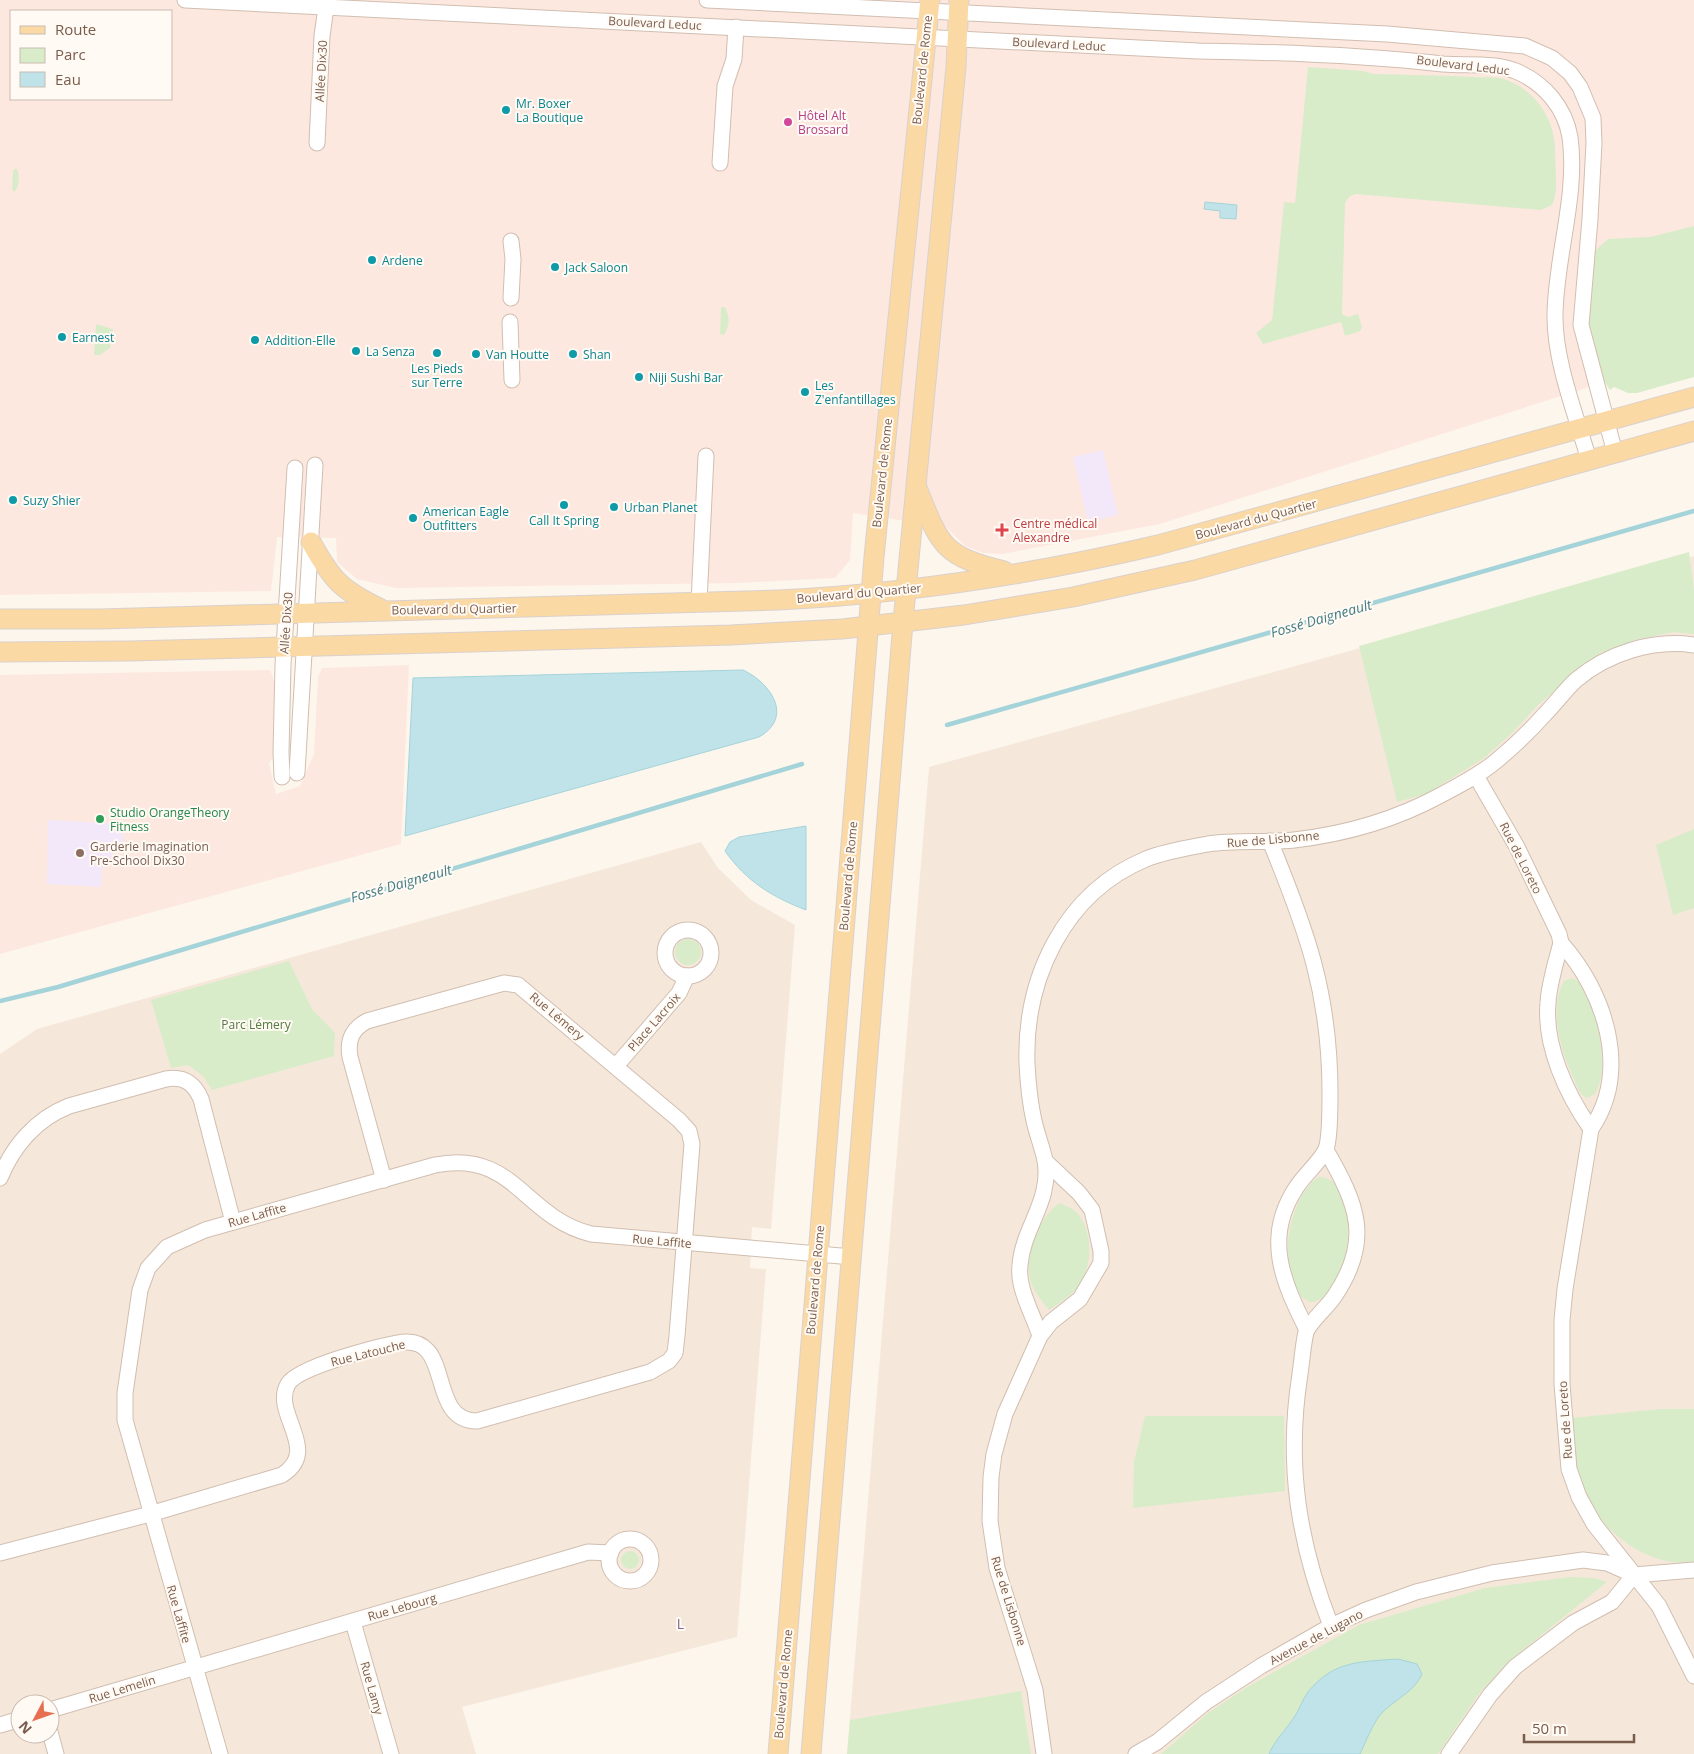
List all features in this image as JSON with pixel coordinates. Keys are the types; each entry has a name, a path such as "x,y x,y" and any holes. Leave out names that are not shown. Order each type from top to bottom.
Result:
{"main road":[{"name":"Boulevard de Rome","path":"778,1754 871,593 929,6"},
{"path":"811,1754 903,622 958,39 959,7"},
{"name":"Boulevard du Quartier","path":"0,619 100,619 307,614 699,602 806,598 906,589 1013,574 1110,556 1188,537 1694,397"},
{"path":"0,652 305,647 731,635 903,622 1038,603 1145,582 1236,559 1694,431"},
{"path":"916,485 933,526 948,547 973,563 1013,574"},
{"path":"311,542 326,570 337,583 352,595 384,611"}],"street":[{"name":"Boulevard Leduc","path":"185,0 326,4 958,39 1388,57 1493,66 1511,70 1528,77 1544,89 1558,105 1568,126 1570,138 1570,190 1560,255 1555,316 1557,344 1589,460"},
{"name":"Boulevard Leduc","path":"706,0 959,7 1386,34 1526,46 1552,58 1576,80 1593,118 1593,171 1581,325 1615,453"},
{"name":"Allée Dix30","path":"317,143 326,4"},
{"path":"720,163 725,86 734,59 736,27"},
{"path":"511,241 513,259 511,298"},
{"path":"510,322 512,380"},
{"path":"699,602 706,456"},
{"name":"Allée Dix30","path":"297,773 315,465"},
{"name":"Allée Dix30","path":"282,777 284,647 295,468"},
{"name":"Rue de Lisbonne","path":"1040,1336 1023,1288 1020,1264 1030,1226 1044,1196 1045,1162 1031,1104 1027,1052 1032,1003 1047,955 1062,928 1101,886 1146,859 1182,849 1211,844 1294,840 1360,828 1400,815 1476,776 1509,749 1576,681 1602,663 1624,653 1651,645 1667,643 1694,645"},
{"name":"Rue de Loreto","path":"1476,776 1492,801 1525,863 1561,943 1586,976 1599,1003 1608,1032 1611,1066 1607,1099 1601,1115 1591,1129 1565,1289 1562,1345 1564,1424 1569,1469 1579,1497 1594,1524 1659,1606 1694,1676"},
{"path":"1270,841 1310,943 1325,1008 1330,1066 1326,1150 1347,1187 1354,1206 1356,1242 1352,1264 1344,1282 1327,1307 1307,1330 1294,1411 1296,1497 1302,1533 1312,1572 1331,1626"},
{"path":"1561,943 1548,1001 1550,1038 1576,1108 1591,1129"},
{"name":"Place Lacroix","path":"616,1066 679,993 687,976"},
{"name":"Rue Lémery","path":"384,1180 350,1057 349,1040 362,1024 509,982 518,984 533,994 679,1120 691,1138 685,1243"},
{"path":"0,1178 10,1158 23,1139 54,1113 69,1106 166,1079 180,1078 194,1086 201,1099 233,1222"},
{"path":"1307,1330 1281,1271 1279,1235 1287,1202 1326,1150"},
{"name":"Rue de Lisbonne","path":"1044,1754 1035,1690 997,1568 990,1512 991,1476 999,1432 1013,1394 1040,1336 1051,1322 1080,1299 1101,1263 1101,1251 1092,1210 1079,1194 1045,1162"},
{"name":"Rue Laffite","path":"220,1754 128,1436 124,1411 140,1290 148,1268 167,1247 190,1235 233,1222 449,1163 478,1164 498,1172 550,1216 579,1231 602,1236 852,1256"},
{"name":"Rue Latouche","path":"0,1553 150,1514 278,1477 287,1472 295,1462 298,1454 285,1400 288,1383 301,1372 311,1368 397,1343 415,1343 430,1352 436,1364 450,1408 458,1416 471,1421 489,1418 658,1369 670,1362 676,1348 685,1243"},
{"name":"Rue Lebourg","path":"194,1667 588,1552 611,1553"},
{"name":"Avenue de Lugano","path":"1137,1754 1157,1742 1206,1702 1261,1666 1331,1626 1366,1610 1416,1592 1501,1572 1583,1560 1607,1563 1634,1575 1694,1570"},
{"path":"1449,1754 1469,1722 1515,1667 1573,1623 1612,1602 1634,1575"},
{"name":"Rue Lamy","path":"353,1622 391,1754"},
{"name":"Rue Lemelin","path":"60,1707 194,1667"}],"shaded area":[{"path":"0,0 1694,0 1694,359 1611,380 1160,524 1002,554 983,553 965,546 946,527 853,513 850,560 835,578 737,583 396,588 357,579 337,562 336,538 277,537 271,591 0,595"},
{"path":"1103,450 1118,515 1088,522 1073,457"},
{"path":"1694,556 1694,1754 847,1754 929,767"},
{"path":"409,665 401,844 0,954 0,675 270,670 276,691 273,758 269,763 276,794 300,786 314,754 318,677 322,668"},
{"name":"Garderie Imagination Pre-School Dix30","path":"48,820 122,822 124,848 111,849 112,857 103,858 101,887 47,884"},
{"path":"701,842 718,868 751,900 795,925 771,1229 752,1227 750,1268 766,1269 737,1637 462,1707 476,1754 0,1754 0,1054 37,1029"}],"green space":[{"path":"1308,67 1364,71 1373,74 1497,78 1515,84 1534,98 1552,128 1556,179 1555,193 1552,205 1541,210 1355,194 1349,197 1345,203 1342,314 1348,317 1358,314 1362,327 1360,331 1345,336 1341,322 1263,344 1256,333 1272,320 1284,202 1295,203"},
{"path":"16,168 19,180 14,192 12,189 13,171"},
{"path":"1694,226 1694,377 1637,393 1628,393 1614,387 1610,390 1602,378 1588,324 1593,259 1596,250 1608,239 1650,237"},
{"path":"721,307 725,307 728,314 728,324 724,335 720,334"},
{"path":"96,324 113,329 113,338 109,342 111,347 100,355 94,355"},
{"path":"1689,552 1694,591 1694,634 1674,632 1639,639 1600,653 1538,705 1512,733 1484,758 1426,794 1397,802 1359,646"},
{"path":"1694,829 1694,908 1673,915 1656,845"},
{"path":"688,939 697,943 701,952 697,961 688,965 679,961 675,952 679,943"},
{"name":"Parc Lémery","path":"289,961 312,1009 335,1033 334,1056 212,1090 203,1076 188,1065 171,1068 151,1000"},
{"path":"1572,978 1580,983 1586,992 1596,1018 1601,1046 1602,1068 1600,1081 1595,1094 1587,1098 1580,1093 1577,1087 1565,1056 1558,1030 1557,1005 1559,992 1564,981"},
{"path":"1319,1177 1334,1182 1343,1197 1348,1217 1348,1240 1344,1262 1336,1282 1324,1297 1310,1302 1298,1292 1291,1278 1288,1260 1288,1240 1292,1220 1299,1202 1308,1187"},
{"path":"1060,1203 1074,1210 1080,1217 1087,1234 1089,1253 1086,1271 1080,1284 1068,1297 1049,1310 1033,1288 1029,1263 1033,1244 1041,1224 1053,1208"},
{"path":"1661,1409 1694,1409 1694,1562 1676,1562 1659,1559 1627,1544 1601,1519 1583,1489 1578,1472 1572,1418"},
{"path":"1145,1416 1284,1416 1285,1491 1133,1508 1134,1462"},
{"path":"626,1551 634,1551 639,1556 637,1567 626,1569 621,1564 621,1556"},
{"path":"1570,1577 1594,1578 1607,1582 1507,1663 1478,1695 1438,1754 1161,1754 1208,1713 1249,1686 1359,1625 1485,1588"},
{"path":"1021,1691 1031,1754 847,1754 850,1720"}],"water":[{"path":"1205,202 1237,205 1236,219 1220,218 1220,211 1204,209"},
{"path":"743,670 762,683 775,701 777,710 775,720 770,729 759,737 405,836 413,678"},
{"path":"806,826 806,910 782,900 761,887 733,862 725,851 730,842 739,837"},
{"path":"1398,1659 1417,1664 1422,1674 1409,1691 1380,1715 1360,1754 1269,1754 1295,1716 1308,1692 1328,1674 1338,1668 1360,1662"}],"waterway":[{"name":"Fossé Daigneault","path":"947,725 1694,511"},
{"name":"Fossé Daigneault","path":"0,1001 58,987 802,764"}],"place":[{"name":"Mr. Boxer La Boutique","path":"506,110"},
{"name":"Hôtel Alt Brossard","path":"788,122"},
{"name":"Ardene","path":"372,260"},
{"name":"Jack Saloon","path":"555,267"},
{"name":"Earnest","path":"62,337"},
{"name":"Addition-Elle","path":"255,340"},
{"name":"La Senza","path":"356,351"},
{"name":"Les Pieds sur Terre","path":"437,353"},
{"name":"Van Houtte","path":"476,354"},
{"name":"Shan","path":"573,354"},
{"name":"Niji Sushi Bar","path":"639,377"},
{"name":"Les Z'enfantillages","path":"805,392"},
{"name":"Suzy Shier","path":"13,500"},
{"name":"Call It Spring","path":"564,505"},
{"name":"Urban Planet","path":"614,507"},
{"name":"American Eagle Outfitters","path":"413,518"},
{"name":"Centre médical Alexandre","path":"1002,530"},
{"name":"Studio OrangeTheory Fitness","path":"100,819"},
{"name":"Garderie Imagination Pre-School Dix30","path":"80,853"}],"district":[{"name":"L","path":"681,1623"}]}
